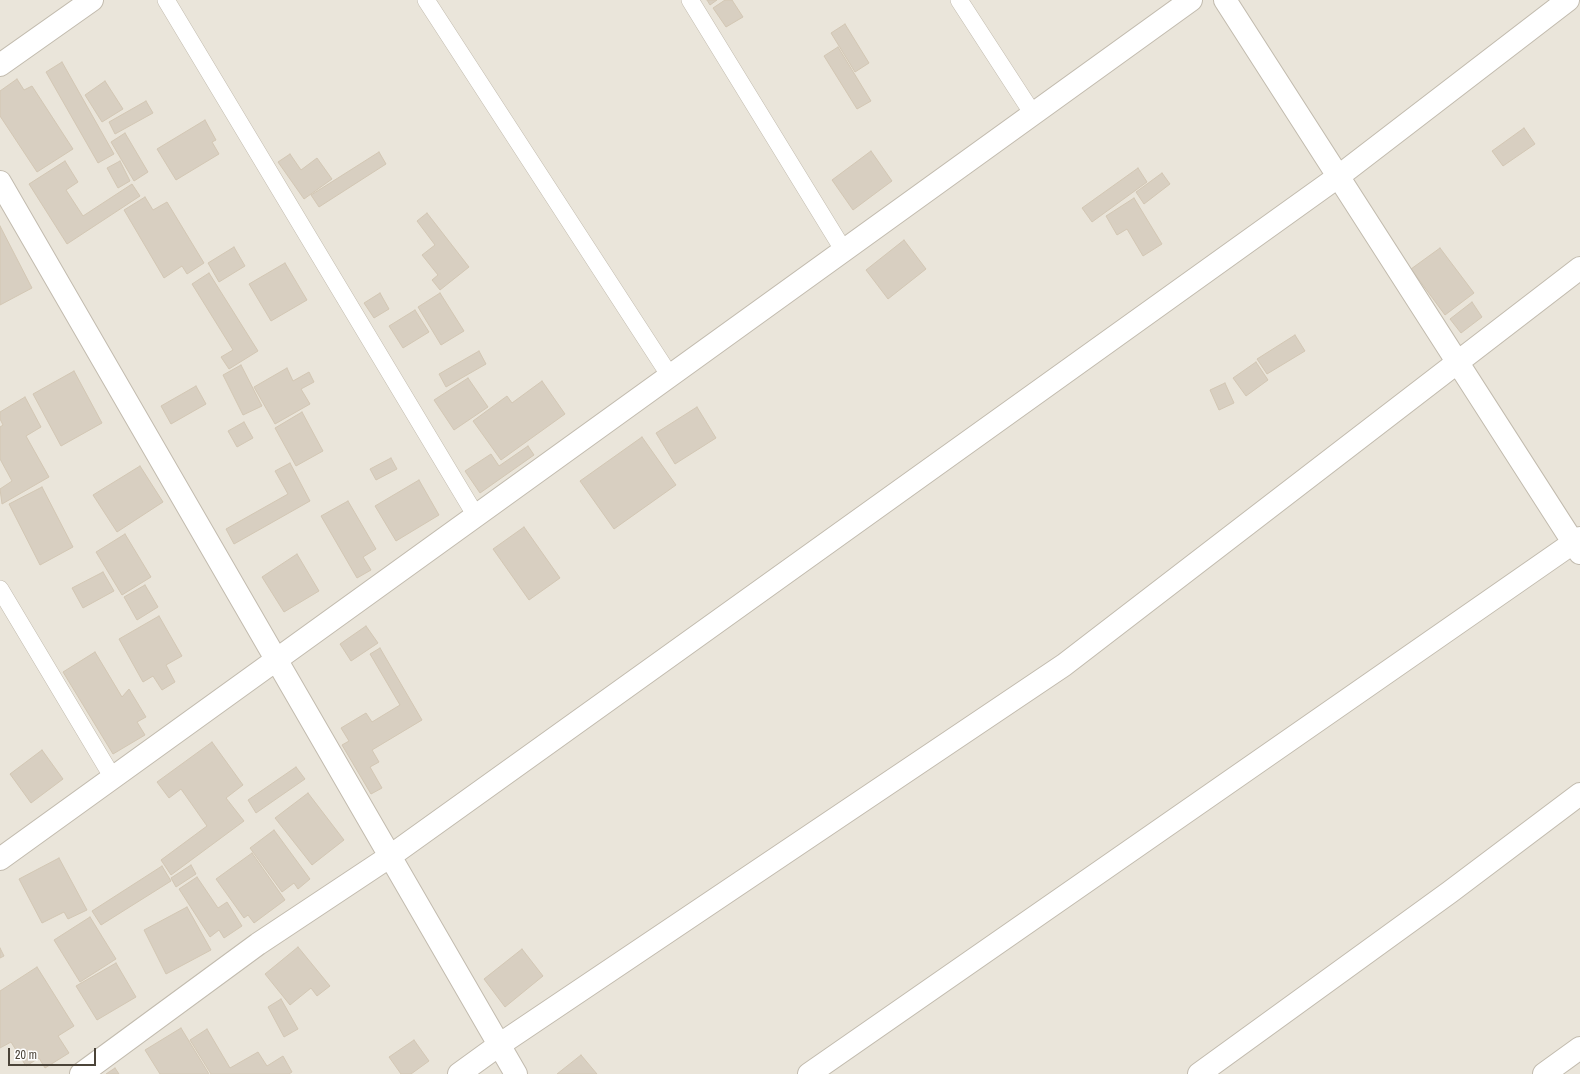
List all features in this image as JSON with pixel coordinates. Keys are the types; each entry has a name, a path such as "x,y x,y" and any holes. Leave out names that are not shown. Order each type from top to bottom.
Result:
{"street":[{"path":"0,65 66,8 92,0"},
{"path":"0,859 1191,0"},
{"path":"809,1074 1578,544 1458,363 1225,0"},
{"path":"81,1074 258,944 389,857 1338,176 1568,0"},
{"path":"0,182 277,660 389,857 516,1074"},
{"path":"459,1074 499,1045 1064,665 1580,268"},
{"path":"1199,1074 1450,892 1580,794"},
{"path":"1544,1074 1580,1048"}],"lane":[{"path":"166,0 476,516"},
{"path":"426,0 670,376"},
{"path":"690,0 844,251"},
{"path":"959,0 1033,114"},
{"path":"0,589 113,778"}],"shaded area":[{"path":"0,0 1580,0 1580,1074 0,1074"}],"building":[{"path":"707,0 717,0 710,5"},
{"path":"725,0 732,0 743,17 726,27 713,8"},
{"path":"845,24 869,63 855,72 831,33"},
{"path":"838,47 871,101 857,109 824,56"},
{"path":"62,62 114,154 98,163 46,72"},
{"path":"17,79 24,90 32,86 73,149 37,172 0,116 0,91"},
{"path":"105,81 123,109 102,122 85,95"},
{"path":"146,101 153,113 115,134 109,122"},
{"path":"205,120 216,140 212,142 219,154 176,180 157,149"},
{"path":"1524,128 1535,144 1503,166 1492,151"},
{"path":"125,133 148,172 134,181 111,142"},
{"path":"871,151 892,181 853,210 832,180"},
{"path":"379,152 386,164 319,207 311,195"},
{"path":"290,154 301,170 317,158 332,179 304,199 278,162"},
{"path":"65,161 78,182 66,190 83,216 132,184 140,196 67,244 29,184"},
{"path":"120,161 130,181 118,188 107,168"},
{"path":"1138,168 1147,182 1092,222 1082,208"},
{"path":"1162,173 1170,184 1144,204 1136,192"},
{"path":"145,197 153,210 167,202 204,263 187,274 182,266 164,278 124,210"},
{"path":"1134,198 1162,244 1143,256 1127,229 1117,235 1106,216"},
{"path":"427,213 469,267 440,290 432,280 438,275 422,255 435,245 417,221"},
{"path":"0,226 32,288 0,305"},
{"path":"904,240 926,269 888,299 866,270"},
{"path":"234,247 245,266 219,282 208,263"},
{"path":"1440,248 1474,293 1445,315 1411,269"},
{"path":"285,263 307,300 271,321 249,284"},
{"path":"209,273 258,351 229,369 221,357 233,350 192,284"},
{"path":"380,293 389,309 374,318 364,303"},
{"path":"440,293 464,331 441,345 418,307"},
{"path":"1472,302 1482,317 1461,333 1450,319"},
{"path":"415,310 429,332 403,348 389,326"},
{"path":"1295,335 1305,351 1267,374 1257,359"},
{"path":"479,351 486,364 446,387 439,374"},
{"path":"1256,362 1268,380 1246,396 1233,378"},
{"path":"241,365 262,406 243,415 223,375"},
{"path":"287,368 293,381 309,372 314,382 301,389 310,404 275,424 254,387"},
{"path":"74,371 102,423 61,446 33,394"},
{"path":"468,378 488,407 454,430 434,400"},
{"path":"542,381 565,414 501,460 473,421 507,396 512,403"},
{"path":"1225,383 1234,403 1219,410 1210,390"},
{"path":"196,386 206,404 171,424 161,406"},
{"path":"25,397 41,427 26,436 49,477 2,504 0,489 12,481 0,459 0,427 3,425 0,419 0,412"},
{"path":"697,407 716,438 675,464 656,433"},
{"path":"302,412 323,451 296,466 275,428"},
{"path":"244,422 253,438 237,447 228,431"},
{"path":"642,437 676,485 614,529 580,481"},
{"path":"528,446 534,455 480,493 465,471 491,454 499,466"},
{"path":"391,458 397,469 376,480 370,469"},
{"path":"290,463 310,501 234,544 226,529 288,494 275,471"},
{"path":"140,466 163,502 117,532 93,495"},
{"path":"419,480 439,515 396,541 375,506"},
{"path":"42,487 73,547 40,565 9,504"},
{"path":"348,501 376,549 363,557 371,570 357,578 321,516"},
{"path":"524,527 560,578 529,600 493,549"},
{"path":"125,534 151,577 122,595 96,552"},
{"path":"297,554 319,591 284,612 262,577"},
{"path":"103,572 114,591 83,608 72,588"},
{"path":"145,585 158,607 137,620 124,597"},
{"path":"159,616 182,656 166,665 175,682 162,690 153,676 143,682 119,639"},
{"path":"366,626 378,643 351,661 340,644"},
{"path":"380,648 422,720 372,750 379,762 370,767 382,788 371,794 342,745 349,741 341,728 366,713 372,722 400,705 370,654"},
{"path":"95,652 122,697 129,689 146,717 137,722 145,735 113,754 63,672"},
{"path":"212,742 243,785 226,798 244,821 171,875 161,860 207,826 181,789 169,798 157,782"},
{"path":"42,750 63,779 31,803 10,774"},
{"path":"296,767 305,779 256,813 248,800"},
{"path":"308,793 344,840 312,865 275,818"},
{"path":"274,830 310,879 298,889 294,883 282,892 250,848"},
{"path":"252,853 285,900 254,923 248,915 244,918 216,879"},
{"path":"59,858 87,910 68,919 64,912 42,923 19,879"},
{"path":"191,865 196,874 176,887 171,878"},
{"path":"162,866 171,881 101,925 92,911"},
{"path":"197,877 218,908 227,902 242,926 224,938 219,930 210,937 179,889"},
{"path":"187,907 211,950 166,974 144,930"},
{"path":"90,917 116,959 80,982 54,940"},
{"path":"298,947 330,986 317,996 311,988 290,1005 265,974"},
{"path":"0,948 4,956 0,958"},
{"path":"522,949 543,976 505,1007 484,979"},
{"path":"116,963 136,997 97,1020 76,986"},
{"path":"37,967 74,1026 58,1036 69,1053 45,1068 39,1058 26,1066 11,1042 0,1048 0,991"},
{"path":"281,999 298,1029 284,1037 268,1007"},
{"path":"181,1028 209,1074 160,1074 145,1050"},
{"path":"207,1029 230,1068 258,1052 267,1066 283,1056 292,1072 289,1074 211,1074 190,1040"},
{"path":"414,1040 429,1061 411,1074 401,1074 389,1057"},
{"path":"581,1055 597,1074 557,1074"},
{"path":"115,1068 119,1074 106,1074"}]}
